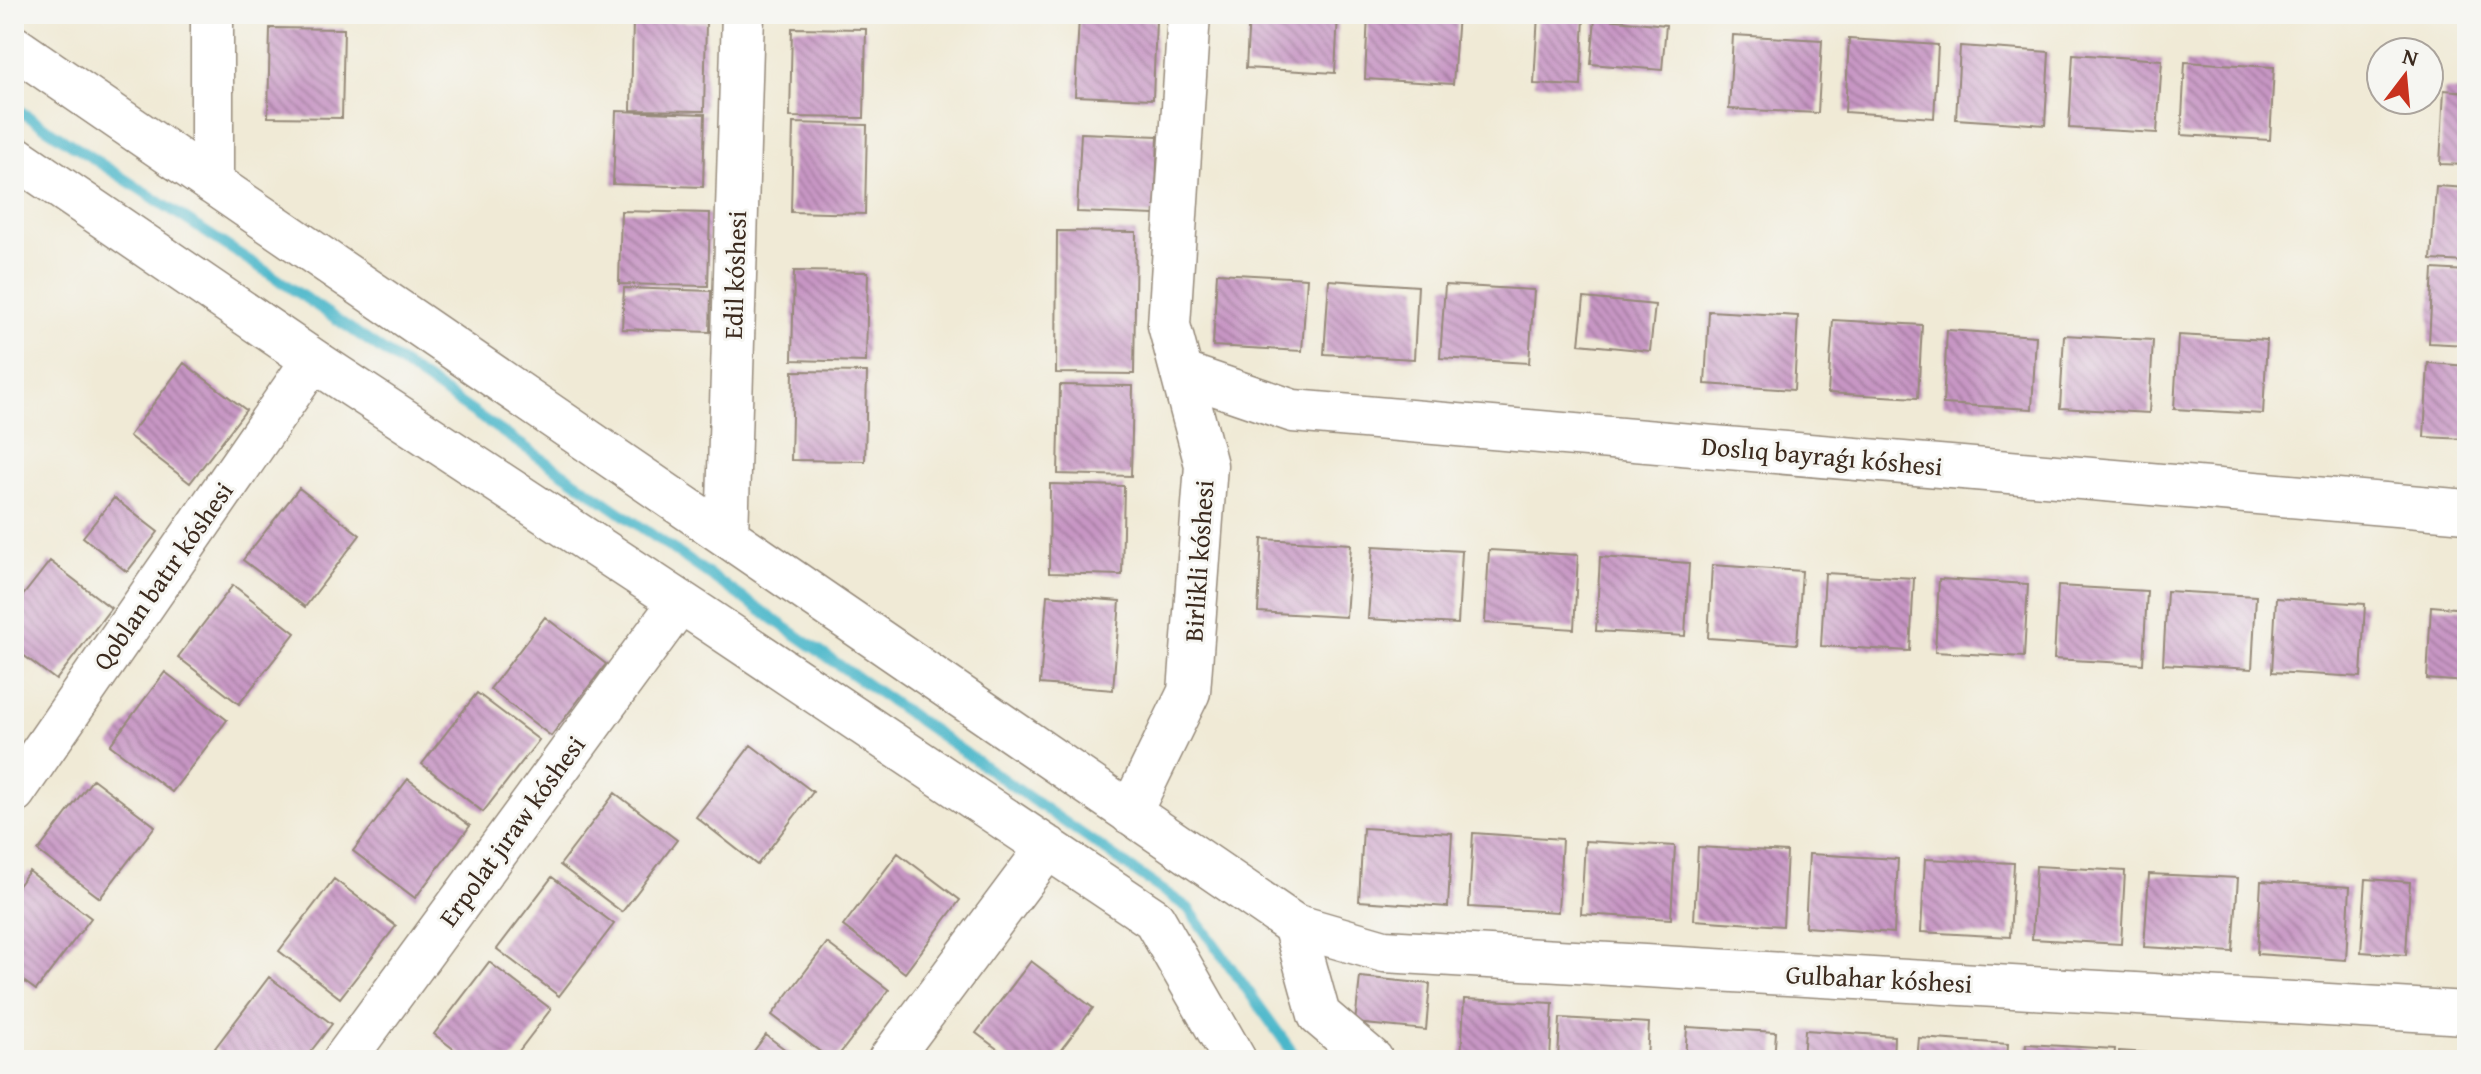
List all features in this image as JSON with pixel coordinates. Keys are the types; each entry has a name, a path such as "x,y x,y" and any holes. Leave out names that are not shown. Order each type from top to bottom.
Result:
{"street":[{"path":"212,14 212,183"},
{"name":"Edil kóshesi","path":"727,536 743,14"},
{"name":"Birlikli kóshesi","path":"1130,813 1189,692 1206,465 1169,325 1189,14"},
{"name":"Gulbahar kóshesi","path":"14,47 1294,925 1384,951 2467,1013"},
{"path":"14,156 313,360 1154,919 1235,1060"},
{"name":"Qoblan batır kóshesi","path":"14,792 313,360"},
{"name":"Doslıq bayraǵı kóshesi","path":"1182,373 1293,411 2467,511"},
{"name":"Erpolat jıraw kóshesi","path":"344,1060 680,602"},
{"path":"889,1060 1048,847"},
{"path":"1294,925 1319,1015 1372,1060"}],"building":[{"path":"620,14 710,14 709,20 620,17"},
{"path":"1249,14 1338,14 1335,73 1246,68"},
{"path":"1368,14 1458,14 1453,84 1365,79"},
{"path":"1538,14 1584,16 1581,86 1534,84"},
{"path":"1079,17 1156,20 1153,99 1075,96"},
{"path":"1595,18 1666,25 1662,70 1591,64"},
{"path":"633,20 706,22 704,111 631,110"},
{"path":"270,28 344,29 342,118 268,117"},
{"path":"792,28 866,29 864,118 790,117"},
{"path":"1733,35 1822,40 1818,113 1729,109"},
{"path":"1849,39 1938,45 1934,118 1845,112"},
{"path":"1960,46 2049,52 2045,125 1956,119"},
{"path":"2073,54 2162,60 2157,133 2069,128"},
{"path":"2185,62 2274,67 2270,140 2181,135"},
{"path":"2445,90 2467,92 2467,165 2440,164"},
{"path":"616,111 705,114 703,187 613,184"},
{"path":"793,123 867,125 865,214 791,212"},
{"path":"1081,133 1158,136 1155,215 1077,212"},
{"path":"2436,186 2467,188 2467,262 2431,260"},
{"path":"621,211 710,213 708,286 619,284"},
{"path":"1057,231 1136,232 1134,374 1056,373"},
{"path":"2433,269 2467,271 2467,345 2429,343"},
{"path":"794,271 868,272 866,362 792,360"},
{"path":"1217,273 1307,278 1302,351 1213,346"},
{"path":"1329,280 1418,286 1414,359 1324,354"},
{"path":"1445,285 1534,290 1529,363 1440,358"},
{"path":"624,288 711,291 710,332 622,329"},
{"path":"1584,298 1655,305 1650,351 1579,344"},
{"path":"1709,311 1798,316 1794,390 1705,384"},
{"path":"1833,320 1922,325 1918,398 1828,393"},
{"path":"1947,330 2036,336 2032,409 1943,404"},
{"path":"2064,335 2153,340 2149,413 2060,408"},
{"path":"2178,335 2267,340 2263,414 2174,409"},
{"path":"184,363 246,410 190,483 129,436"},
{"path":"2428,363 2467,366 2467,439 2424,437"},
{"path":"793,371 867,372 865,461 791,460"},
{"path":"1060,385 1133,386 1131,476 1058,474"},
{"path":"1050,484 1124,486 1122,575 1049,573"},
{"path":"299,488 360,535 305,607 243,560"},
{"path":"114,498 158,532 127,572 83,537"},
{"path":"1262,539 1351,544 1346,617 1258,612"},
{"path":"1373,546 1462,551 1458,624 1368,619"},
{"path":"1489,550 1578,555 1574,629 1485,623"},
{"path":"1600,557 1689,563 1685,636 1596,631"},
{"path":"50,561 111,608 56,680 14,648 14,607"},
{"path":"1712,565 1802,571 1797,644 1708,638"},
{"path":"1825,573 1914,578 1910,651 1821,646"},
{"path":"1939,579 2028,584 2024,657 1935,652"},
{"path":"233,585 295,633 239,704 178,657"},
{"path":"2058,586 2147,591 2143,664 2054,659"},
{"path":"2167,591 2256,596 2252,669 2163,664"},
{"path":"1047,595 1120,601 1113,690 1040,684"},
{"path":"2276,598 2365,604 2361,677 2272,672"},
{"path":"2431,606 2467,609 2467,682 2427,679"},
{"path":"545,617 606,664 551,736 490,689"},
{"path":"165,672 227,720 172,792 110,745"},
{"path":"477,693 539,740 483,812 422,764"},
{"path":"751,745 813,792 757,865 696,817"},
{"path":"93,779 155,826 100,898 38,851"},
{"path":"408,779 470,826 415,898 353,851"},
{"path":"615,793 677,840 622,912 560,865"},
{"path":"1363,828 1452,833 1448,907 1359,901"},
{"path":"1473,833 1562,839 1558,912 1469,907"},
{"path":"1585,841 1675,846 1671,919 1581,914"},
{"path":"1698,847 1787,852 1783,926 1694,920"},
{"path":"898,853 960,900 905,973 843,926"},
{"path":"1809,854 1898,859 1894,933 1805,927"},
{"path":"1925,859 2014,863 2010,937 1921,932"},
{"path":"2036,866 2125,871 2121,944 2032,939"},
{"path":"29,871 91,918 36,990 14,974 14,891"},
{"path":"2149,874 2238,878 2233,952 2144,947"},
{"path":"552,877 614,924 559,996 497,949"},
{"path":"334,879 396,926 340,998 279,951"},
{"path":"2366,879 2410,882 2406,955 2361,952"},
{"path":"2261,881 2350,887 2346,960 2257,954"},
{"path":"827,943 889,990 835,1060 772,1015"},
{"path":"1031,961 1093,1008 1053,1060 1012,1060 976,1033"},
{"path":"489,962 551,1009 512,1060 468,1060 434,1034"},
{"path":"269,977 332,1024 304,1060 230,1060 215,1048"},
{"path":"1360,977 1430,984 1426,1030 1355,1023"},
{"path":"1464,999 1553,1003 1550,1060 1461,1060"},
{"path":"1560,1018 1649,1023 1647,1060 1558,1060"},
{"path":"1687,1027 1776,1032 1774,1060 1685,1060"},
{"path":"1805,1030 1894,1036 1893,1060 1803,1060"},
{"path":"766,1035 799,1060 747,1060"},
{"path":"1919,1038 2008,1044 2007,1060 1917,1060"},
{"path":"2026,1044 2115,1049 2114,1060 2025,1060"},
{"path":"2119,1051 2208,1057 2208,1060 2119,1060"}],"waterway":[{"path":"14,107 270,274 582,486 1188,908 1298,1060"}]}
